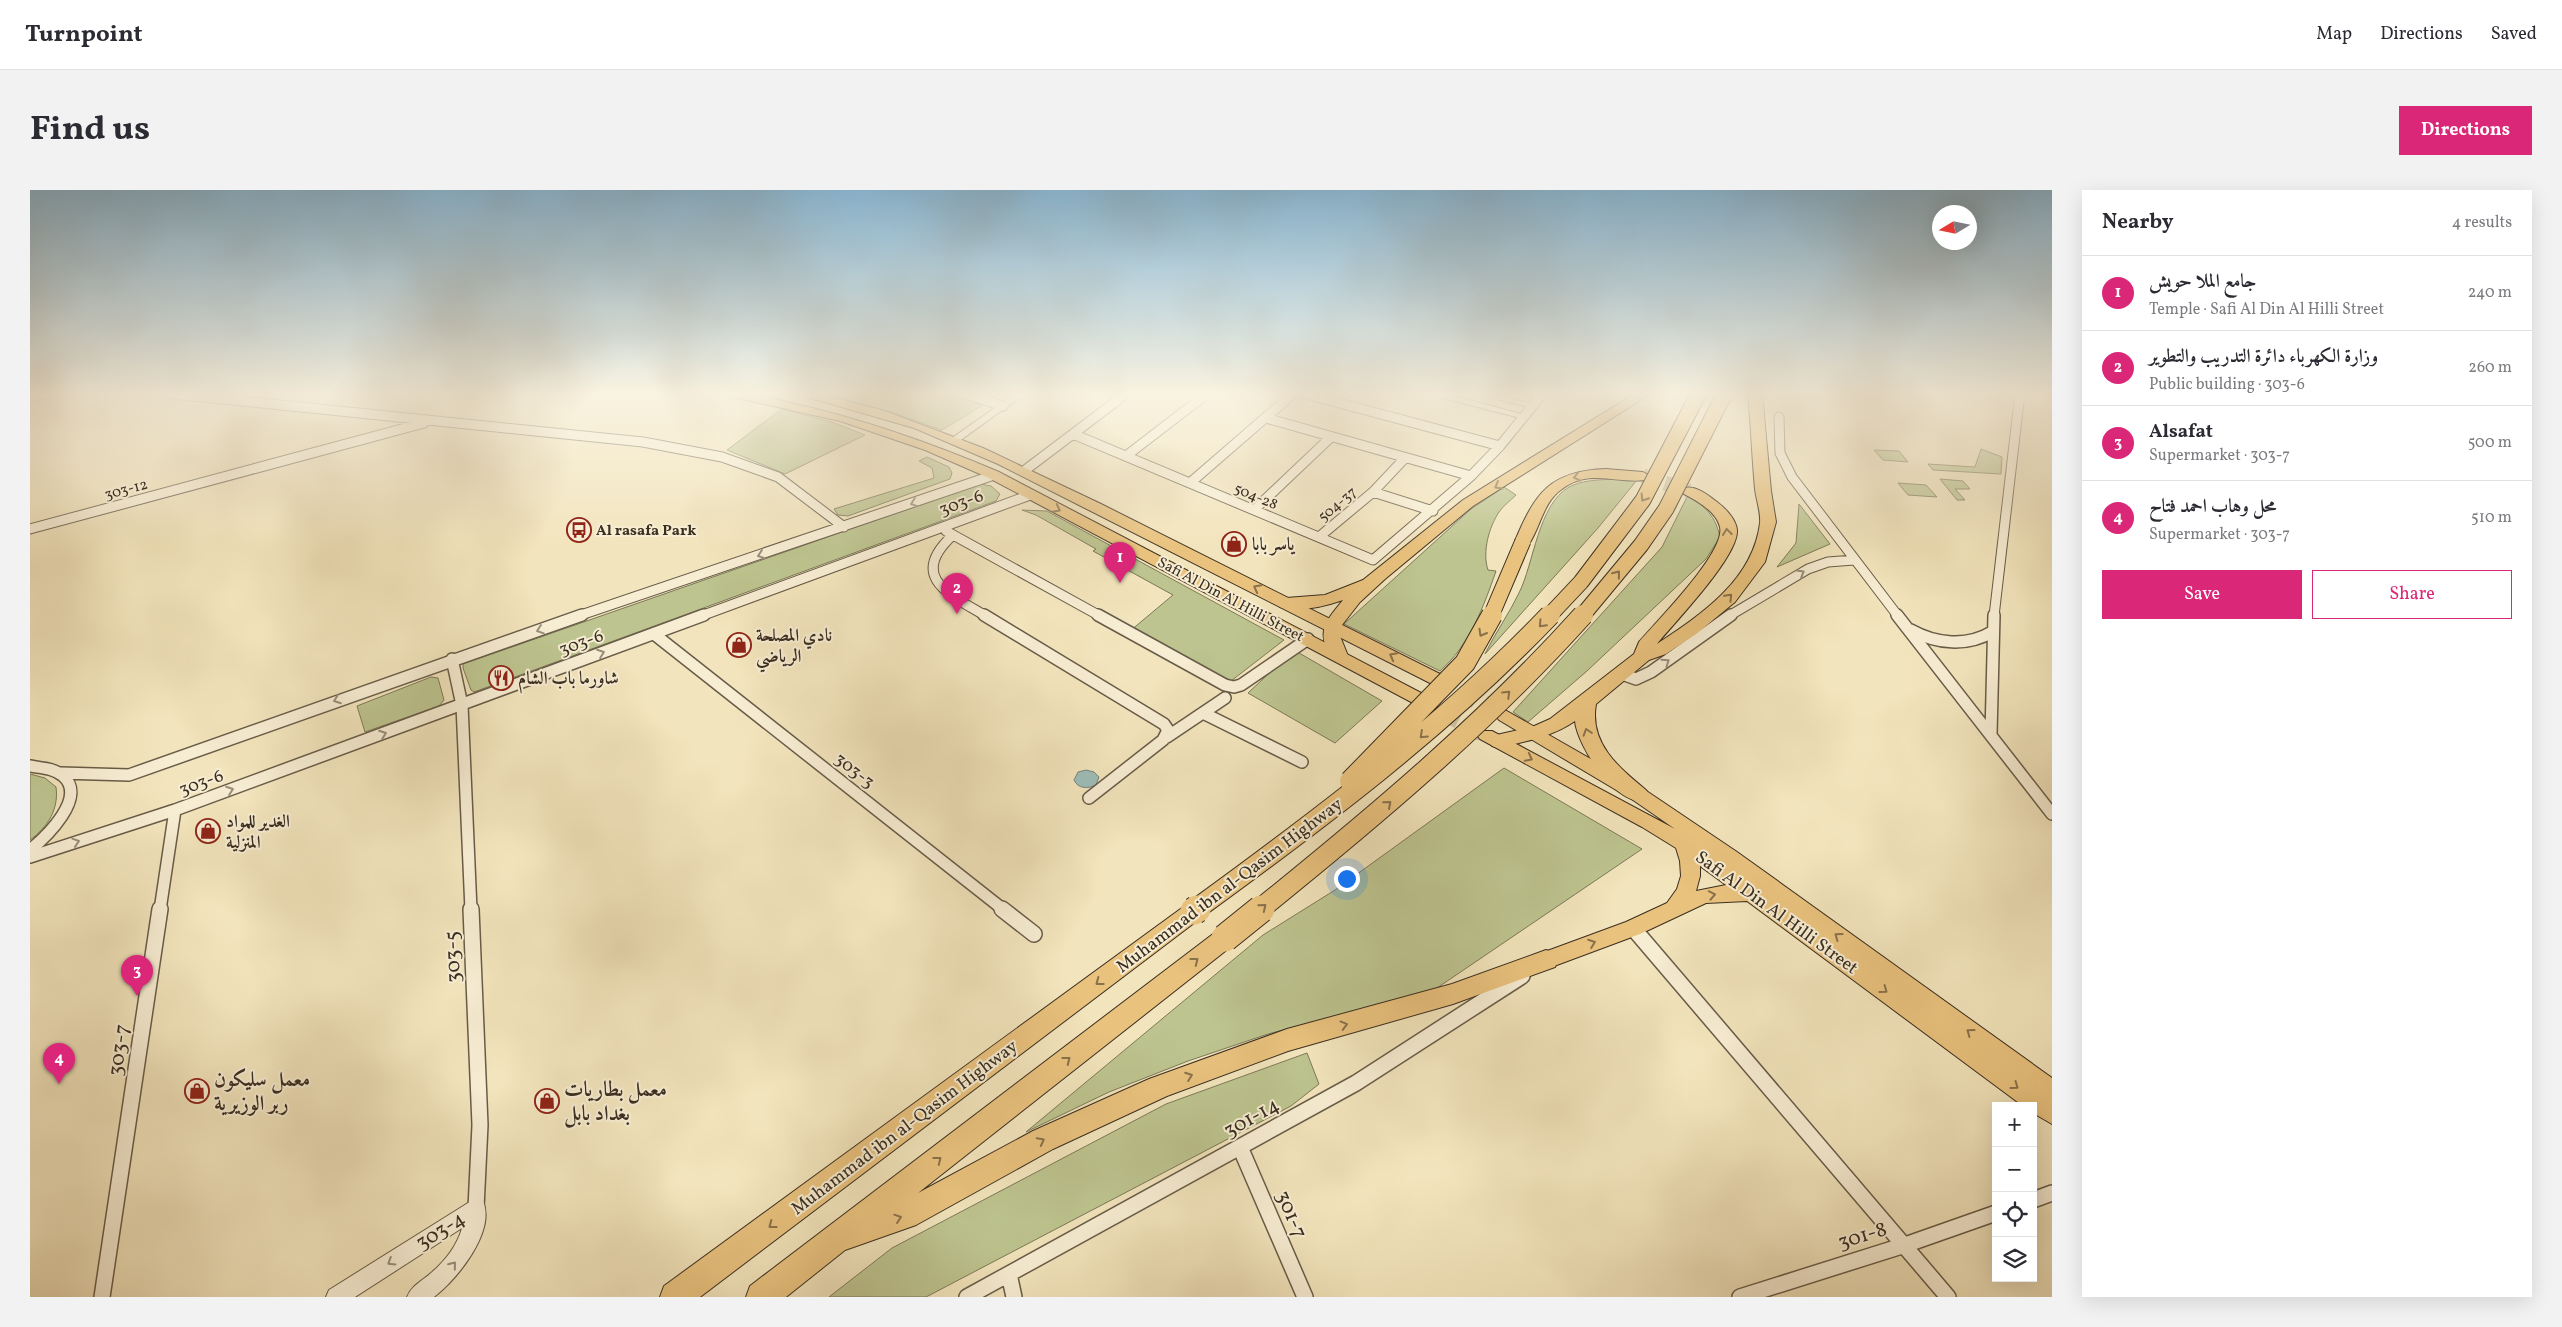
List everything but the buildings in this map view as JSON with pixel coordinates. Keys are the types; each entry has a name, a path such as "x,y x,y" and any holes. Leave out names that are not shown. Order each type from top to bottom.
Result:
{"highway":[{"path":"1286,603 1318,603 1353,591 1376,567 1468,503 1564,445"},
{"name":"Muhammad ibn al-Qasim Highway","path":"675,1297 1194,911 1298,836 1407,750 1528,638 1581,582 1643,500 1673,445"},
{"name":"Muhammad ibn al-Qasim Highway","path":"761,1297 1225,938 1366,824 1436,763 1551,652 1642,544 1689,469 1701,445"},
{"path":"1492,738 1537,732 1557,724 1643,656 1660,650 1690,630 1729,598 1757,562 1768,522 1763,491 1760,445"},
{"path":"1298,836 1464,663 1498,604 1522,540 1534,515 1549,492 1561,483 1573,478 1597,474 1643,476"},
{"path":"1643,656 1645,646 1716,563 1728,542 1729,530 1723,518 1713,507 1689,491"},
{"path":"1340,656 1331,636 1333,624 1376,567"},
{"path":"1587,702 1583,715 1585,730 1592,746 1619,779 1639,795"},
{"path":"835,1239 906,1215 1043,1140 1158,1087 1287,1040 1453,994 1546,960"}],"main road":[{"name":"Safi Al Din Al Hilli Street","path":"922,445 994,476 1193,578 1419,699"},
{"name":"Safi Al Din Al Hilli Street","path":"965,445 1024,471 1214,565 1286,603 1333,624 1436,679"},
{"path":"1193,578 1214,565"},
{"name":"Safi Al Din Al Hilli Street","path":"1506,716 1537,732 1639,795 1730,857 2052,1091"},
{"name":"Safi Al Din Al Hilli Street","path":"1492,738 1649,822 1683,843 2052,1113"},
{"path":"1639,795 1669,823 1683,843 1688,855 1691,873 1689,888 1674,908"},
{"path":"1546,960 1633,928 1703,896 1721,893 1752,893"}],"street":[{"name":"303-12","path":"30,530 345,445"},
{"path":"657,445 722,457 778,477 844,527"},
{"path":"1024,471 1059,445"},
{"name":"504-28","path":"1099,445 1319,537 1376,567"},
{"path":"1126,456 1141,445"},
{"path":"1190,483 1235,445"},
{"path":"1254,510 1323,445"},
{"path":"1358,445 1471,476"},
{"path":"1376,567 1500,446 1495,445"},
{"path":"1780,445 1783,462 1854,560 2052,814"},
{"path":"1991,734 1992,632 2014,445"},
{"name":"504-37","path":"1319,537 1373,492 1405,458"},
{"name":"303-6","path":"30,764 43,766 61,773 130,775 452,660 994,476"},
{"name":"504-37","path":"1373,492 1433,511"},
{"name":"303-6","path":"30,857 175,810 1030,495"},
{"path":"940,528 1225,685 1234,687 1241,685 1308,639"},
{"path":"953,535 938,547 933,560 935,578 944,591 1164,724 1168,730 1167,737"},
{"path":"1622,674 1636,679 1651,672 1713,626 1808,569 1828,562 1854,560"},
{"path":"1906,627 1923,637 1955,641 1974,640 1992,632"},
{"name":"303-3","path":"654,634 1034,934"},
{"name":"303-5","path":"452,660 462,704 480,1125 476,1208"},
{"path":"1089,798 1167,737 1225,698"},
{"path":"1203,713 1302,762"},
{"path":"30,850 61,822 71,802 71,786 61,773"},
{"name":"303-7","path":"102,1297 175,810"},
{"path":"1633,928 1948,1297"},
{"name":"301-14","path":"967,1297 1356,1083 1546,960"},
{"name":"301-7","path":"1240,1147 1305,1297"},
{"path":"2037,1199 2052,1193"},
{"name":"303-4","path":"336,1297 476,1208"},
{"name":"303-4","path":"417,1297 446,1274 464,1252 475,1222 476,1208"},
{"name":"301-8","path":"1740,1297 1905,1245 1992,1214"},
{"path":"1009,1274 1014,1297"}],"green space":[{"path":"734,445 845,445 785,474 727,450"},
{"path":"1981,449 2002,457 2001,474 1933,470 1928,464 1975,467"},
{"path":"1874,450 1899,451 1908,462 1883,460"},
{"path":"927,457 949,467 952,473 950,479 848,516 838,515 834,509 934,478 932,468 919,461"},
{"path":"1614,479 1637,480 1598,528 1485,654 1519,593 1550,507 1559,495 1569,487 1579,483"},
{"path":"1940,479 1963,481 1970,489 1955,489 1965,500 1957,500"},
{"path":"1898,483 1926,485 1937,497 1908,495"},
{"path":"980,484 991,486 1000,494 996,501 474,692 471,690 463,664"},
{"path":"1504,487 1516,495 1499,512 1492,525 1488,540 1486,563 1488,570 1496,571 1481,611 1467,638 1440,671 1344,624 1471,509"},
{"path":"1688,495 1709,513 1718,529 1720,537 1706,559 1587,671 1528,722 1513,712 1662,547"},
{"path":"1799,504 1830,544 1777,567 1796,543"},
{"path":"1022,510 1047,511 1284,640 1231,681 1130,631 1173,595 1093,551 1096,549 1036,515"},
{"path":"1294,650 1382,701 1335,743 1248,693"},
{"path":"431,677 438,678 444,700 439,706 365,732 357,706"},
{"path":"1504,768 1642,849 1434,990 1268,1034 1188,1061 1109,1092 1026,1132 1263,935 1335,890"},
{"path":"30,774 45,778 56,787 56,803 47,823 30,840"},
{"path":"1307,1053 1319,1084 1291,1106 926,1297 829,1297 892,1248 1166,1104"}],"water":[{"path":"1086,770 1094,772 1099,777 1096,785 1084,787 1078,785 1074,780 1078,772"}],"tunnel":[{"path":"1643,476 1689,491"},
{"path":"1436,679 1503,714"},
{"path":"1419,699 1485,734"}],"place":[{"name":"Al rasafa Park","path":"579,530"},
{"name":"ياسر بابا","path":"1234,544"},
{"name":"جامع الملا حويش","path":"1120,583"},
{"name":"وزارة الكهرباء دائرة التدريب والتطوير","path":"957,614"},
{"name":"نادي المصلحة الرياضي","path":"739,645"},
{"name":"شاورما باب الشام","path":"501,678"},
{"name":"الغدير للمواد المنزلية","path":"208,831"},
{"name":"Alsafat","path":"137,996"},
{"name":"محل وهاب احمد فتاح","path":"59,1084"},
{"name":"معمل سليكون ربر الوزيرية","path":"197,1091"},
{"name":"معمل بطاريات بغداد بابل","path":"547,1101"}]}
